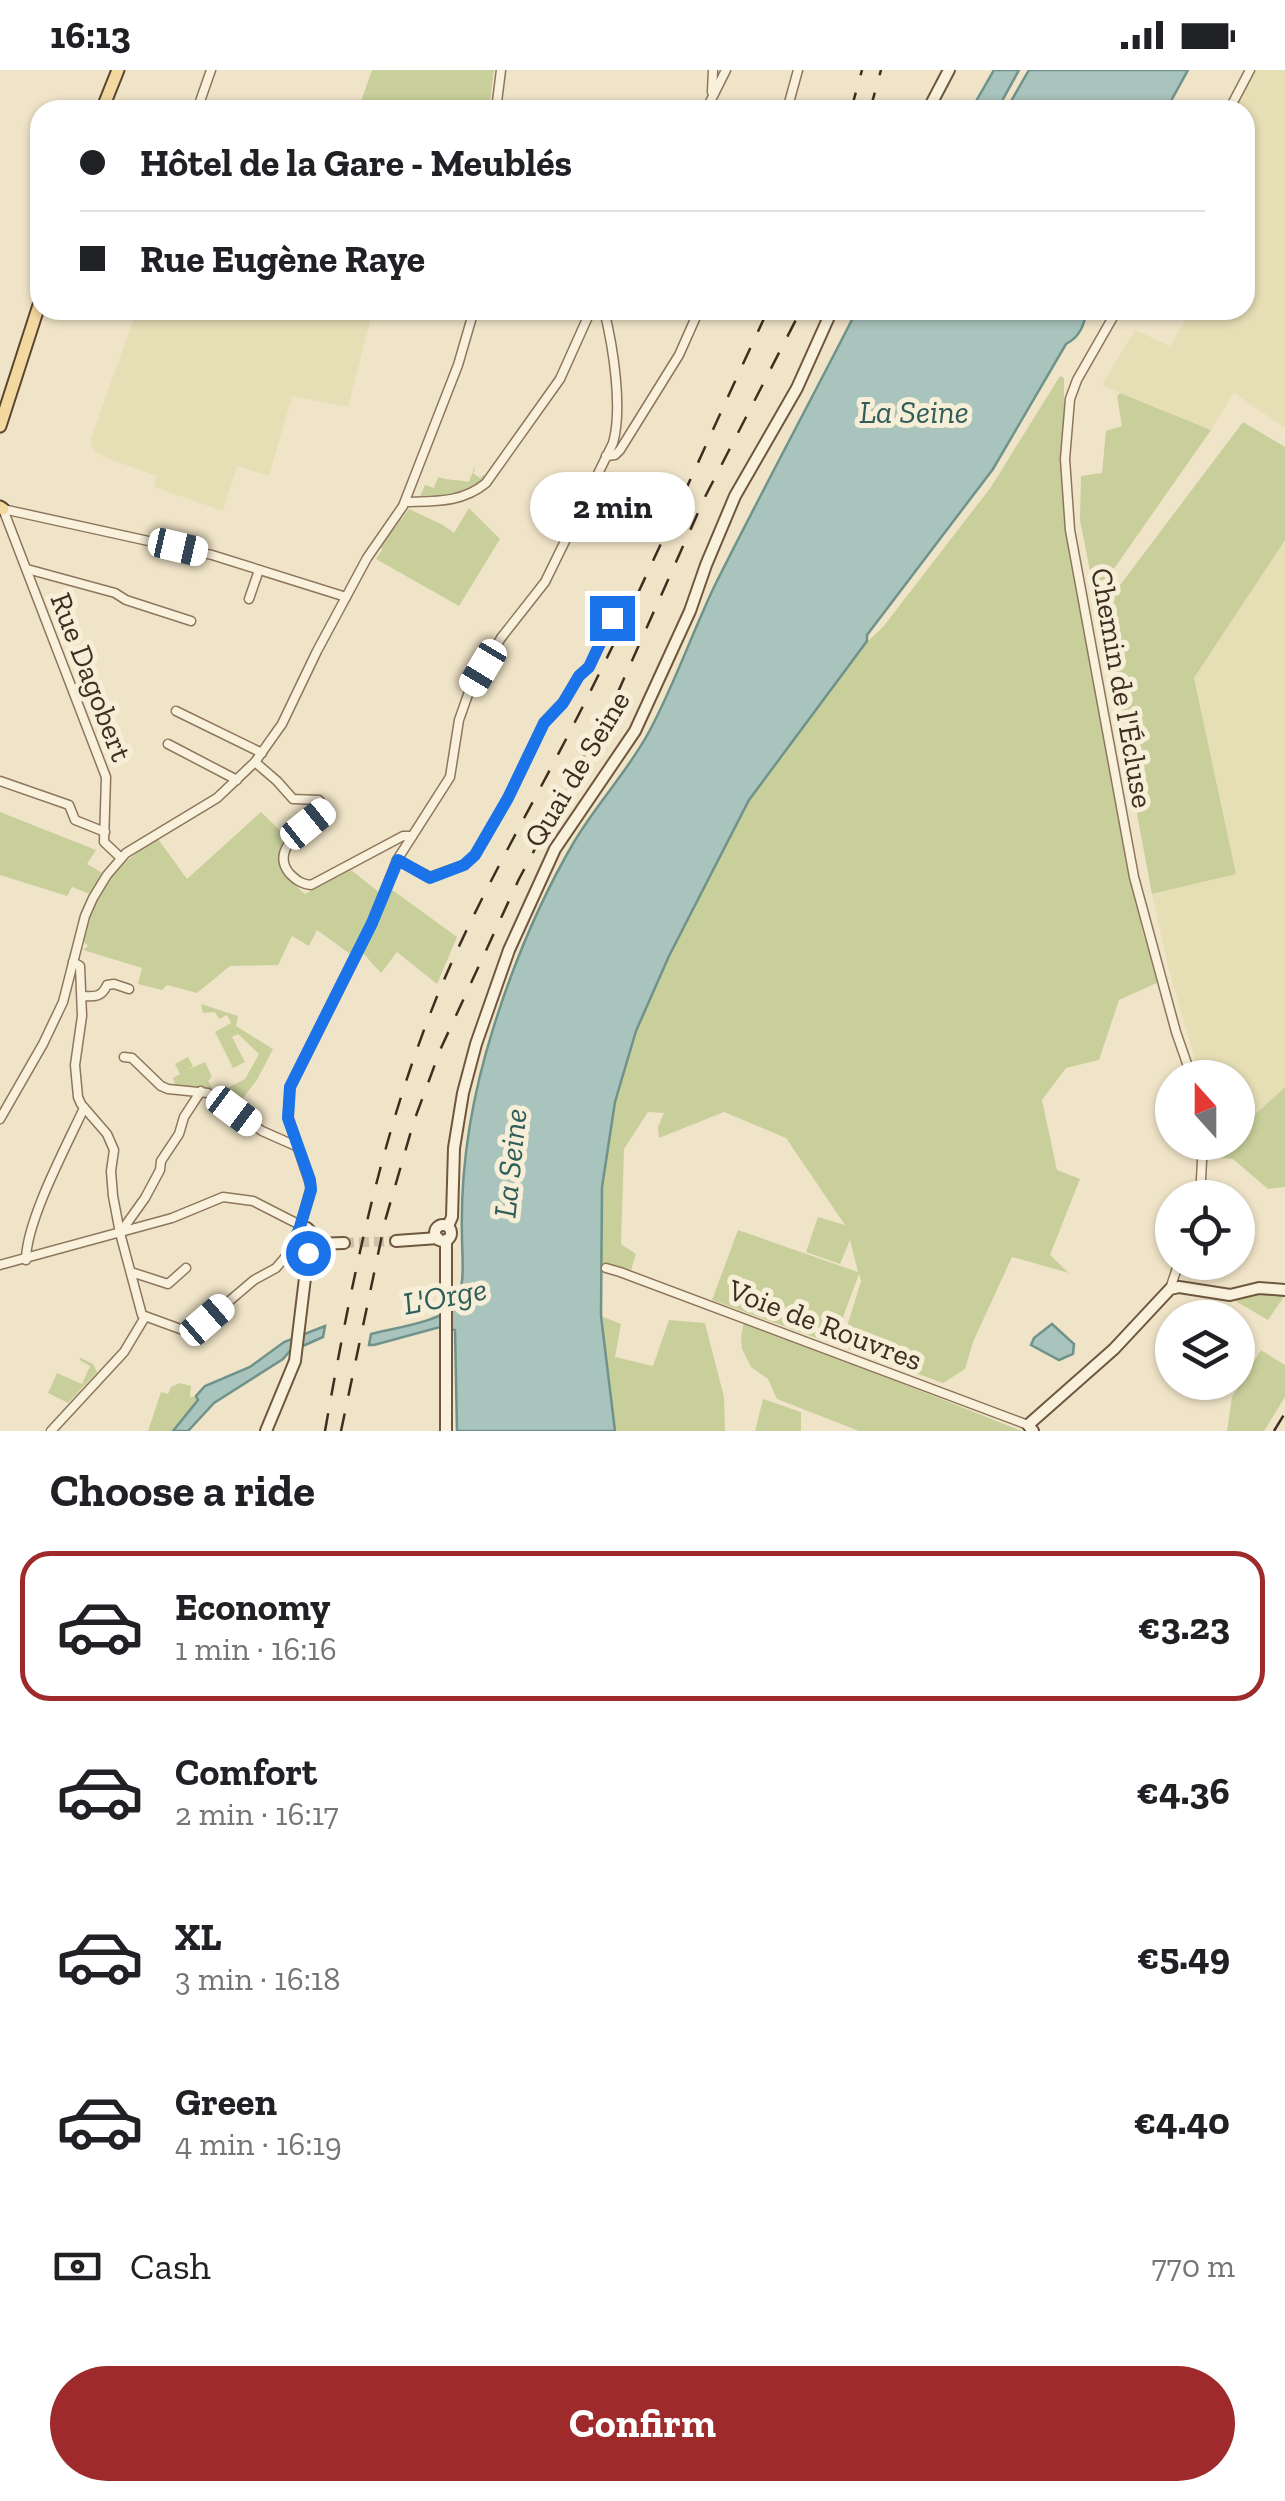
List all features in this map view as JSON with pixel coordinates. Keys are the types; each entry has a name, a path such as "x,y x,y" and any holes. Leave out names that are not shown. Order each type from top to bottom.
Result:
{"main road":[{"path":"108,100 119,70"},
{"path":"934,100 950,70"},
{"path":"0,426 34,320"},
{"name":"Quai de Seine","path":"446,1431 447,1312 442,1239 451,1233 446,1226 448,1176 463,1093 498,974 562,838 636,731 742,482 786,410 827,320"},
{"path":"0,412 10,389"},
{"path":"266,1431 293,1368 309,1250 307,1228 300,1228 291,1244 309,1250 344,1243"},
{"path":"396,1242 442,1239"},
{"path":"1030,1428 1170,1289 1230,1295 1259,1288 1285,1290"}],"street":[{"path":"201,100 211,70"},
{"path":"497,100 501,70"},
{"path":"712,96 713,70"},
{"path":"710,100 726,70"},
{"path":"790,100 798,70"},
{"path":"1234,100 1250,70"},
{"path":"0,1120 63,1002 89,905 121,858 200,810 237,780 256,762 282,724 367,558 405,502 447,396 471,320"},
{"path":"405,502 458,499 486,483 560,379 586,320"},
{"path":"0,1265 172,1218 219,1198 236,1197 270,1208 300,1228 311,1190 288,1118 290,1087 372,923 398,860 450,778 460,718 470,689 501,638 545,582 606,456 617,428 618,403 606,320"},
{"path":"606,456 620,450 679,355 695,320"},
{"name":"Chemin de l'Écluse","path":"1110,320 1070,399 1066,495 1134,877 1186,1060"},
{"path":"2,508 212,555 346,597"},
{"name":"Rue Dagobert","path":"2,508 106,777 105,832"},
{"path":"27,569 115,593 191,622"},
{"path":"249,599 260,570"},
{"path":"398,860 430,878 472,859 508,798 544,723 589,667 618,604"},
{"path":"176,711 262,753"},
{"path":"168,744 237,780"},
{"path":"256,762 293,799 319,800 326,807 290,840 284,852 286,869 300,883 310,885 396,839 412,836"},
{"path":"0,781 69,805 75,820 105,832 106,846 121,858"},
{"path":"73,962 80,966 82,996 75,1074 78,1097 114,1150 111,1179 120,1233 145,1317 183,1330 194,1329 254,1280 309,1250"},
{"path":"82,996 95,997 107,985 129,988"},
{"path":"124,1056 132,1058 161,1086 214,1096 262,1131 296,1146"},
{"path":"120,1233 145,1198 201,1091"},
{"path":"26,1260 35,1219 84,1108"},
{"path":"130,1272 168,1284 186,1268"},
{"name":"Voie de Rouvres","path":"606,1268 1030,1428"},
{"path":"1170,1289 1173,1280"},
{"path":"51,1431 124,1352 145,1317"}],"shaded area":[{"path":"1256,70 1285,70 1285,428 1234,393 1211,430 1102,385 1135,330 1170,346 1185,320 1255,320 1255,100 1240,100"},
{"path":"133,320 370,320 348,407 292,396 269,476 237,466 223,511 154,487 157,476 104,457 95,451 91,438"},
{"path":"1285,540 1285,1087 1255,1114 1255,1060 1195,1060 1152,894 1236,874 1194,678"}],"green space":[{"path":"372,70 494,70 490,100 362,100"},
{"path":"1060,376 1064,378 1064,488 1113,778 1143,933 1159,982 1119,1000 1099,1060 1066,1068 1042,1100 1057,1170 1080,1179 1050,1255 1069,1273 1012,1257 973,1342 965,1369 943,1383 841,1346 861,1281 859,1274 833,1344 712,1300 738,1230 858,1272 850,1240 840,1264 806,1252 818,1217 845,1225 786,1138 724,1112 659,1138 658,1127 664,1113 648,1112 624,1149 621,1244 636,1254 631,1270 601,1265 602,1187 615,1102 636,1032 669,956 749,800 864,645 883,627 991,487"},
{"path":"1120,393 1211,430 1095,596 1080,520 1081,476 1102,473 1106,431 1122,426 1117,396"},
{"path":"1243,422 1285,447 1285,540 1194,678 1236,874 1152,894 1099,613"},
{"path":"474,468 473,473 486,477 471,488 447,495 420,496 425,485 434,488 438,477 469,482"},
{"path":"469,508 500,539 459,606 376,559 409,509 454,533"},
{"path":"0,812 96,850 87,864 102,873 90,894 72,887 67,896 0,875"},
{"path":"261,812 287,837 279,854 281,869 305,894 351,870 380,893 350,954 317,930 309,946 292,936 278,965 230,966 197,993 167,985 162,990 138,984 142,968 83,950 88,946 84,942 87,924 99,894 130,859 158,839 187,879"},
{"path":"391,889 457,937 437,984 397,952 381,973 361,951"},
{"path":"201,1004 238,1016 236,1026 273,1049 239,1103 221,1097 222,1091 245,1079 259,1054 238,1034 232,1037 245,1062 233,1068 215,1032 231,1023 227,1015 219,1019 215,1012 203,1013"},
{"path":"188,1057 193,1066 187,1070 205,1062 212,1088 176,1086 173,1078 180,1074 175,1064"},
{"path":"1285,1087 1285,1187 1268,1189 1234,1160 1255,1160 1255,1114"},
{"path":"1258,1292 1285,1295 1268,1320 1255,1312 1255,1300 1230,1298"},
{"path":"601,1316 621,1324 615,1357 653,1366 669,1320 705,1323 724,1397 725,1431 615,1431"},
{"path":"744,1321 1022,1431 859,1431 777,1399 768,1379 751,1367 742,1349"},
{"path":"1261,1350 1285,1365 1285,1397 1264,1431 1227,1431 1232,1400 1255,1400 1255,1360"},
{"path":"79,1357 93,1364 97,1372 68,1403 48,1393 57,1373 82,1384 90,1366"},
{"path":"180,1383 191,1386 190,1397 198,1396 198,1400 173,1431 148,1431 161,1392 168,1394 171,1387"},
{"path":"763,1399 801,1412 801,1431 755,1431"}],"water":[{"path":"994,70 1019,70 1002,100 977,100"},
{"path":"1029,70 1188,70 1172,100 1012,100"},
{"name":"La Seine","path":"852,320 1084,320 1075,338 1066,344 993,469 749,800 669,956 636,1031 615,1102 602,1187 601,1316 615,1431 457,1431 455,1330 440,1327 369,1345 371,1334 440,1315 458,1298 463,1272 465,1158 473,1106 493,1029 518,957 574,842 650,730 715,585"},
{"path":"1052,1324 1074,1344 1073,1354 1059,1360 1031,1345"},
{"path":"325,1326 323,1337 289,1352 214,1403 188,1431 173,1431 205,1386 250,1367 284,1342"}],"tunnel":[{"path":"344,1243 396,1241"}],"railway":[{"path":"854,100 862,70"},
{"path":"873,100 881,70"},
{"path":"325,1431 369,1212 399,1104 436,999 472,919 615,641 763,320"},
{"path":"341,1431 385,1221 414,1121 441,1048 519,879 618,692 705,497 796,320"},
{"path":"1274,1431 1285,1413"}],"route":[{"path":"308,1253 300,1255 291,1246 311,1190 291,1132 287,1106 302,1058 372,923 398,860 430,878 472,859 508,798 544,723 589,667 612,618"}],"water label":[{"name":"L'Orge","path":"445,1296"}]}
